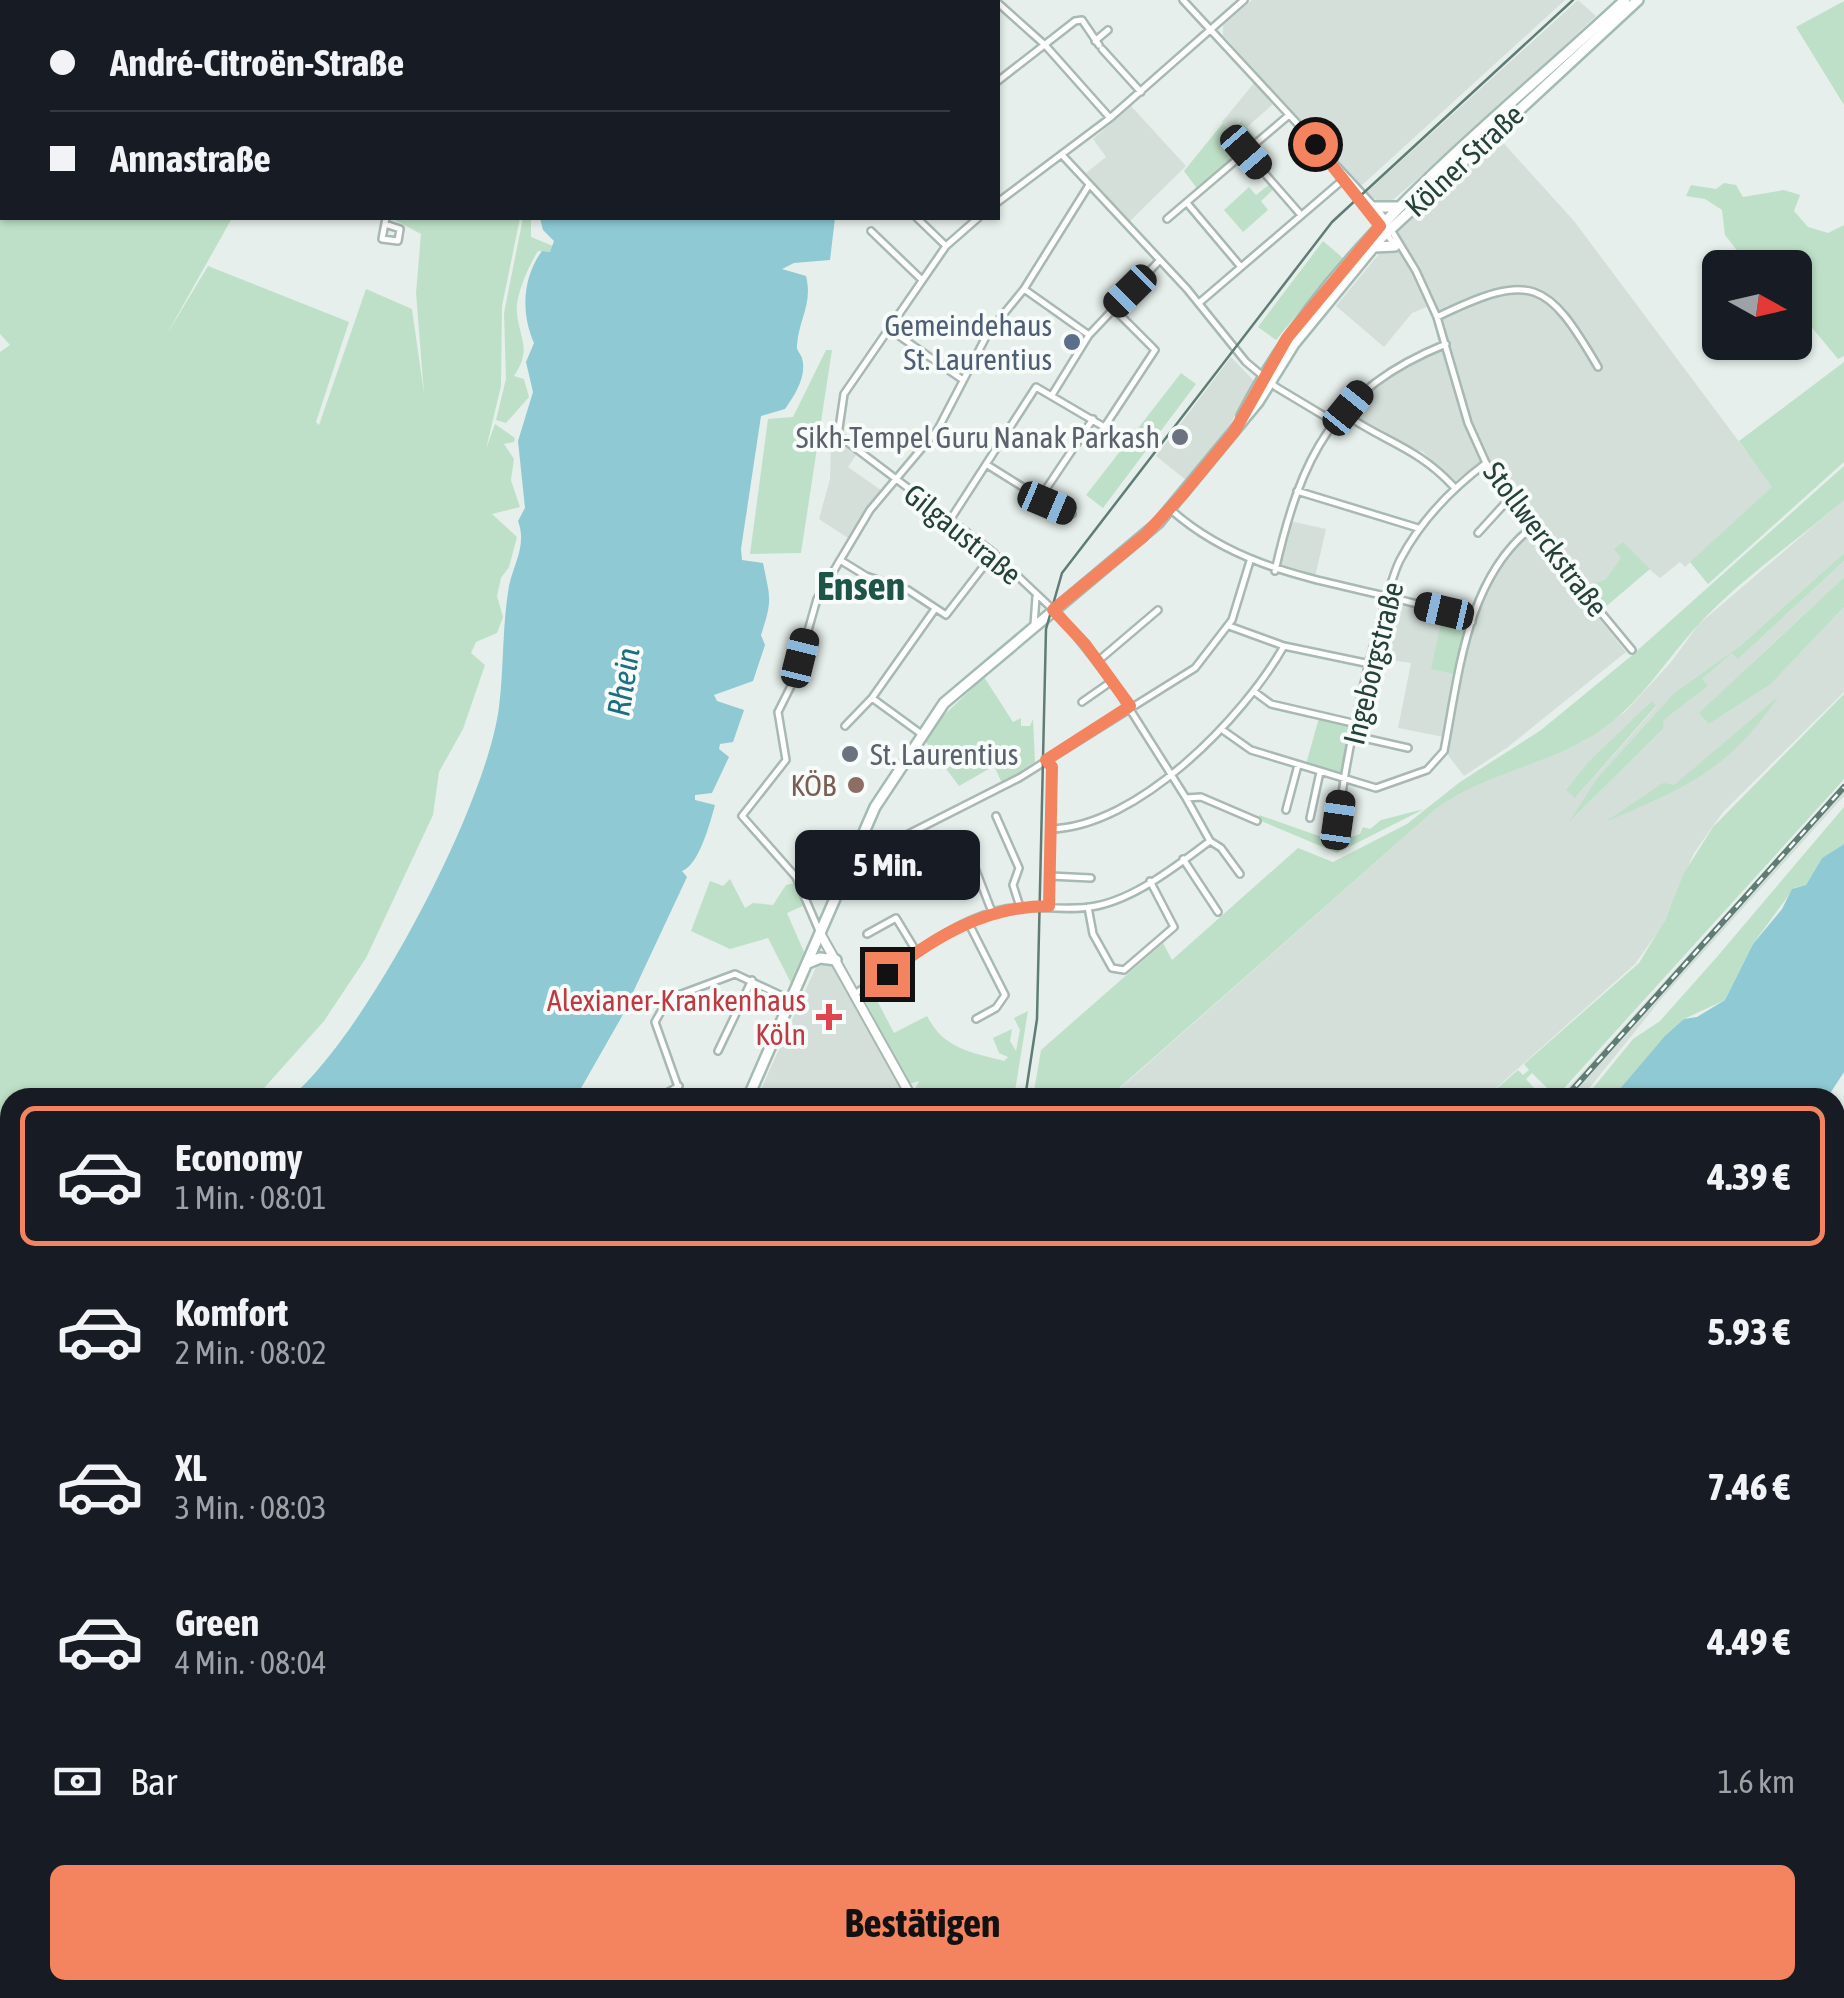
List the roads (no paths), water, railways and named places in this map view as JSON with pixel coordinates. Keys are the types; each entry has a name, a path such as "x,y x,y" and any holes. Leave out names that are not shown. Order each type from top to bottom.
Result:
{"main road":[{"name":"Kölner Straße","path":"752,1088 878,803 920,733 944,703 1170,509 1234,432 1300,321 1385,227 1625,0"},
{"name":"Kölner Straße","path":"1267,380 1373,248 1400,206 1638,0"},
{"path":"1374,207 1400,206"},
{"path":"1373,248 1396,246"},
{"path":"808,963 820,958 836,960"}],"street":[{"path":"1184,0 1345,177 1385,227"},
{"path":"1000,201 1110,118 1244,0"},
{"path":"1000,5 1045,45 1110,118"},
{"path":"1000,79 1082,20 1141,92"},
{"path":"1099,45 1108,30"},
{"path":"1168,219 1289,115"},
{"path":"1246,152 1301,216"},
{"path":"1063,156 1199,303 1232,348 1267,380 1336,423"},
{"path":"1199,303 1345,177"},
{"path":"907,1088 821,934 796,877 743,819 742,812 786,760 778,712 794,678 812,610 895,478 938,429 988,333 1024,289 1089,185"},
{"path":"1352,186 1374,207 1385,227"},
{"path":"1187,204 1241,267"},
{"path":"919,220 946,246"},
{"path":"963,380 889,329 946,246 976,220"},
{"path":"385,221 400,228 398,241 382,239 385,221"},
{"name":"Stollwerckstraße","path":"1385,227 1406,254"},
{"name":"Stollwerckstraße","path":"1385,227 1406,254 1437,318 1468,422 1486,463 1509,500 1632,650"},
{"path":"871,232 922,280"},
{"path":"1052,395 1089,336 1159,261"},
{"path":"1024,289 1089,336"},
{"path":"1437,318 1513,289 1538,291 1562,308 1598,367"},
{"path":"1106,426 1155,350 1113,308"},
{"name":"Gilgaustraße","path":"889,329 844,394 838,430 841,439 994,553 1053,610 1130,706 1210,840 1240,874"},
{"path":"1275,571 1298,491 1343,413 1366,385 1404,362 1446,344"},
{"path":"950,520 1036,387 1128,441"},
{"path":"1343,413 1372,434 1420,454 1454,487"},
{"path":"1037,494 1050,486 1093,418"},
{"name":"Ingeborgstraße","path":"1340,829 1344,778 1386,597 1398,564 1419,528 1454,487 1486,463"},
{"path":"988,466 1072,514"},
{"path":"1298,491 1419,528"},
{"path":"1478,533 1509,500"},
{"path":"1170,509 1208,538 1275,571 1472,622"},
{"path":"1224,731 1251,750 1376,788 1427,770 1440,760 1472,622 1508,547 1531,528"},
{"path":"840,560 866,576 908,590 946,615 994,553"},
{"path":"856,854 865,856 1046,760 1195,668 1229,626 1242,598 1250,561"},
{"name":"Gilgaustraße","path":"1033,627 1038,610 1035,594"},
{"path":"845,726 872,698 935,609"},
{"path":"1098,662 1158,610"},
{"path":"1229,626 1284,646 1371,664"},
{"path":"1050,829 1094,820 1171,774 1224,731 1256,693 1284,646"},
{"path":"1082,702 1112,682"},
{"path":"1256,693 1271,704 1358,724"},
{"path":"872,698 920,733"},
{"path":"1355,736 1408,748"},
{"path":"1046,760 1052,767 1049,906"},
{"path":"1286,810 1298,764"},
{"path":"1310,818 1320,772"},
{"path":"1186,798 1201,797 1257,821"},
{"path":"996,816 1018,868 1012,885 1020,907"},
{"path":"856,993 916,951 968,922 1020,907 1088,907 1110,902 1150,881 1210,840"},
{"path":"965,842 992,912"},
{"path":"1183,859 1218,912"},
{"path":"796,877 850,865"},
{"path":"1050,876 1091,878"},
{"path":"1088,907 1097,946 1116,971 1128,968 1174,927 1150,881"},
{"path":"866,934 899,916 916,951"},
{"path":"968,922 1005,994 996,1008 976,1019"},
{"path":"676,1088 679,1086 655,1022 662,1005 696,986 735,974 791,1000"},
{"path":"718,1051 752,980"}],"water":[{"name":"Rhein","path":"540,220 835,220 830,260 794,263 782,269 806,276 807,303 797,347 802,358 802,378 785,409 761,416 741,549 742,560 763,563 769,599 761,635 765,645 753,681 714,695 717,701 744,710 733,742 720,744 719,749 729,757 712,793 695,795 695,800 715,805 707,832 694,861 682,871 687,877 621,1018 581,1088 300,1088 353,1023 419,915 448,857 490,749 499,707 509,586 520,546 518,521 525,508 518,441 533,392 526,362 534,343 527,320 527,284 535,262 542,251 550,252 554,241 543,230"},
{"path":"1844,844 1844,1072 1834,1088 1621,1088 1684,1019 1697,1017 1725,1000 1753,944 1782,909 1792,889 1806,885 1822,858"}],"tram line":[{"path":"1027,1088 1037,1019 1046,629 1062,573 1332,222 1573,0"}],"railway":[{"path":"1574,1088 1844,787"}],"place":[{"name":"Gemeindehaus St. Laurentius","path":"1072,342"},
{"name":"Sikh-Tempel Guru Nanak Parkash","path":"1180,437"},
{"name":"St. Laurentius","path":"850,754"},
{"name":"KÖB","path":"856,785"},
{"name":"Alexianer-Krankenhaus Köln","path":"829,1017"}],"district":[{"name":"Ensen","path":"861,585"}]}
